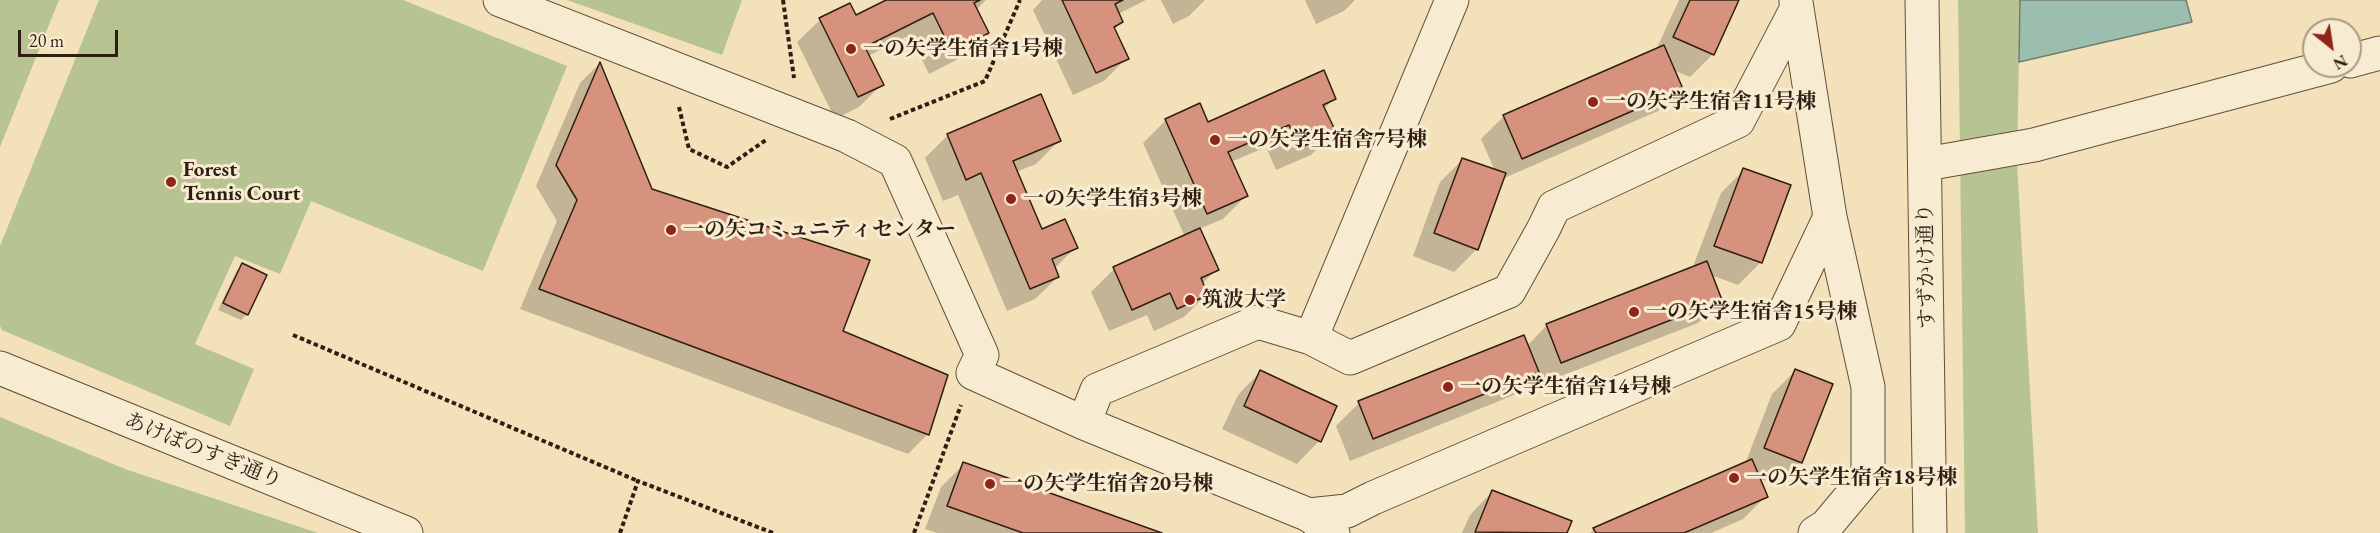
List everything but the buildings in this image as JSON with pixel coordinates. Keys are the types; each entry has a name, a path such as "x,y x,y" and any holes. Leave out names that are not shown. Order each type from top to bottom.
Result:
{"street":[{"path":"500,0 847,136 895,161 982,356 973,373 1321,524 1779,324 1830,217"},
{"path":"1311,338 1452,0"},
{"name":"すずかけ通り","path":"1922,0 1930,533"},
{"path":"1084,423 1097,390 1258,322 1311,338 1350,358 1509,291 1545,228 1554,207 1738,122 1797,4"},
{"path":"1797,4 1830,217 1868,387 1868,476 1826,526 1815,533"},
{"path":"2362,58 2380,53"},
{"path":"1926,164 2034,144 2302,74"},
{"name":"あけぼのすぎ通り","path":"0,368 406,533"}],"path":[{"path":"847,136 985,81 1020,0"},
{"path":"293,336 638,481 773,533"},
{"path":"914,533 973,373"},
{"path":"620,533 638,481"}],"green space":[{"path":"0,0 59,0 0,147"},
{"path":"99,0 403,0 567,66 483,271 311,201 280,274 235,256 195,344 254,369 230,426 2,330 0,326 0,246"},
{"path":"567,0 742,0 722,55"},
{"path":"1958,0 2020,0 2017,163 2038,533 1965,533"},
{"path":"0,417 125,469 318,533 0,533"}],"shaded area":[{"path":"2020,0 2186,0 2192,22 2019,62"}],"place":[{"name":"一の矢学生宿舎1号棟","path":"851,49"},
{"name":"一の矢学生宿舎11号棟","path":"1593,102"},
{"name":"一の矢学生宿舎7号棟","path":"1215,140"},
{"name":"Forest Tennis Court","path":"171,182"},
{"name":"一の矢学生宿3号棟","path":"1011,199"},
{"name":"一の矢コミュニティセンター","path":"671,230"},
{"name":"筑波大学","path":"1190,300"},
{"name":"一の矢学生宿舎15号棟","path":"1634,312"},
{"name":"一の矢学生宿舎14号棟","path":"1448,387"},
{"name":"一の矢学生宿舎18号棟","path":"1734,478"},
{"name":"一の矢学生宿舎20号棟","path":"990,484"}]}
